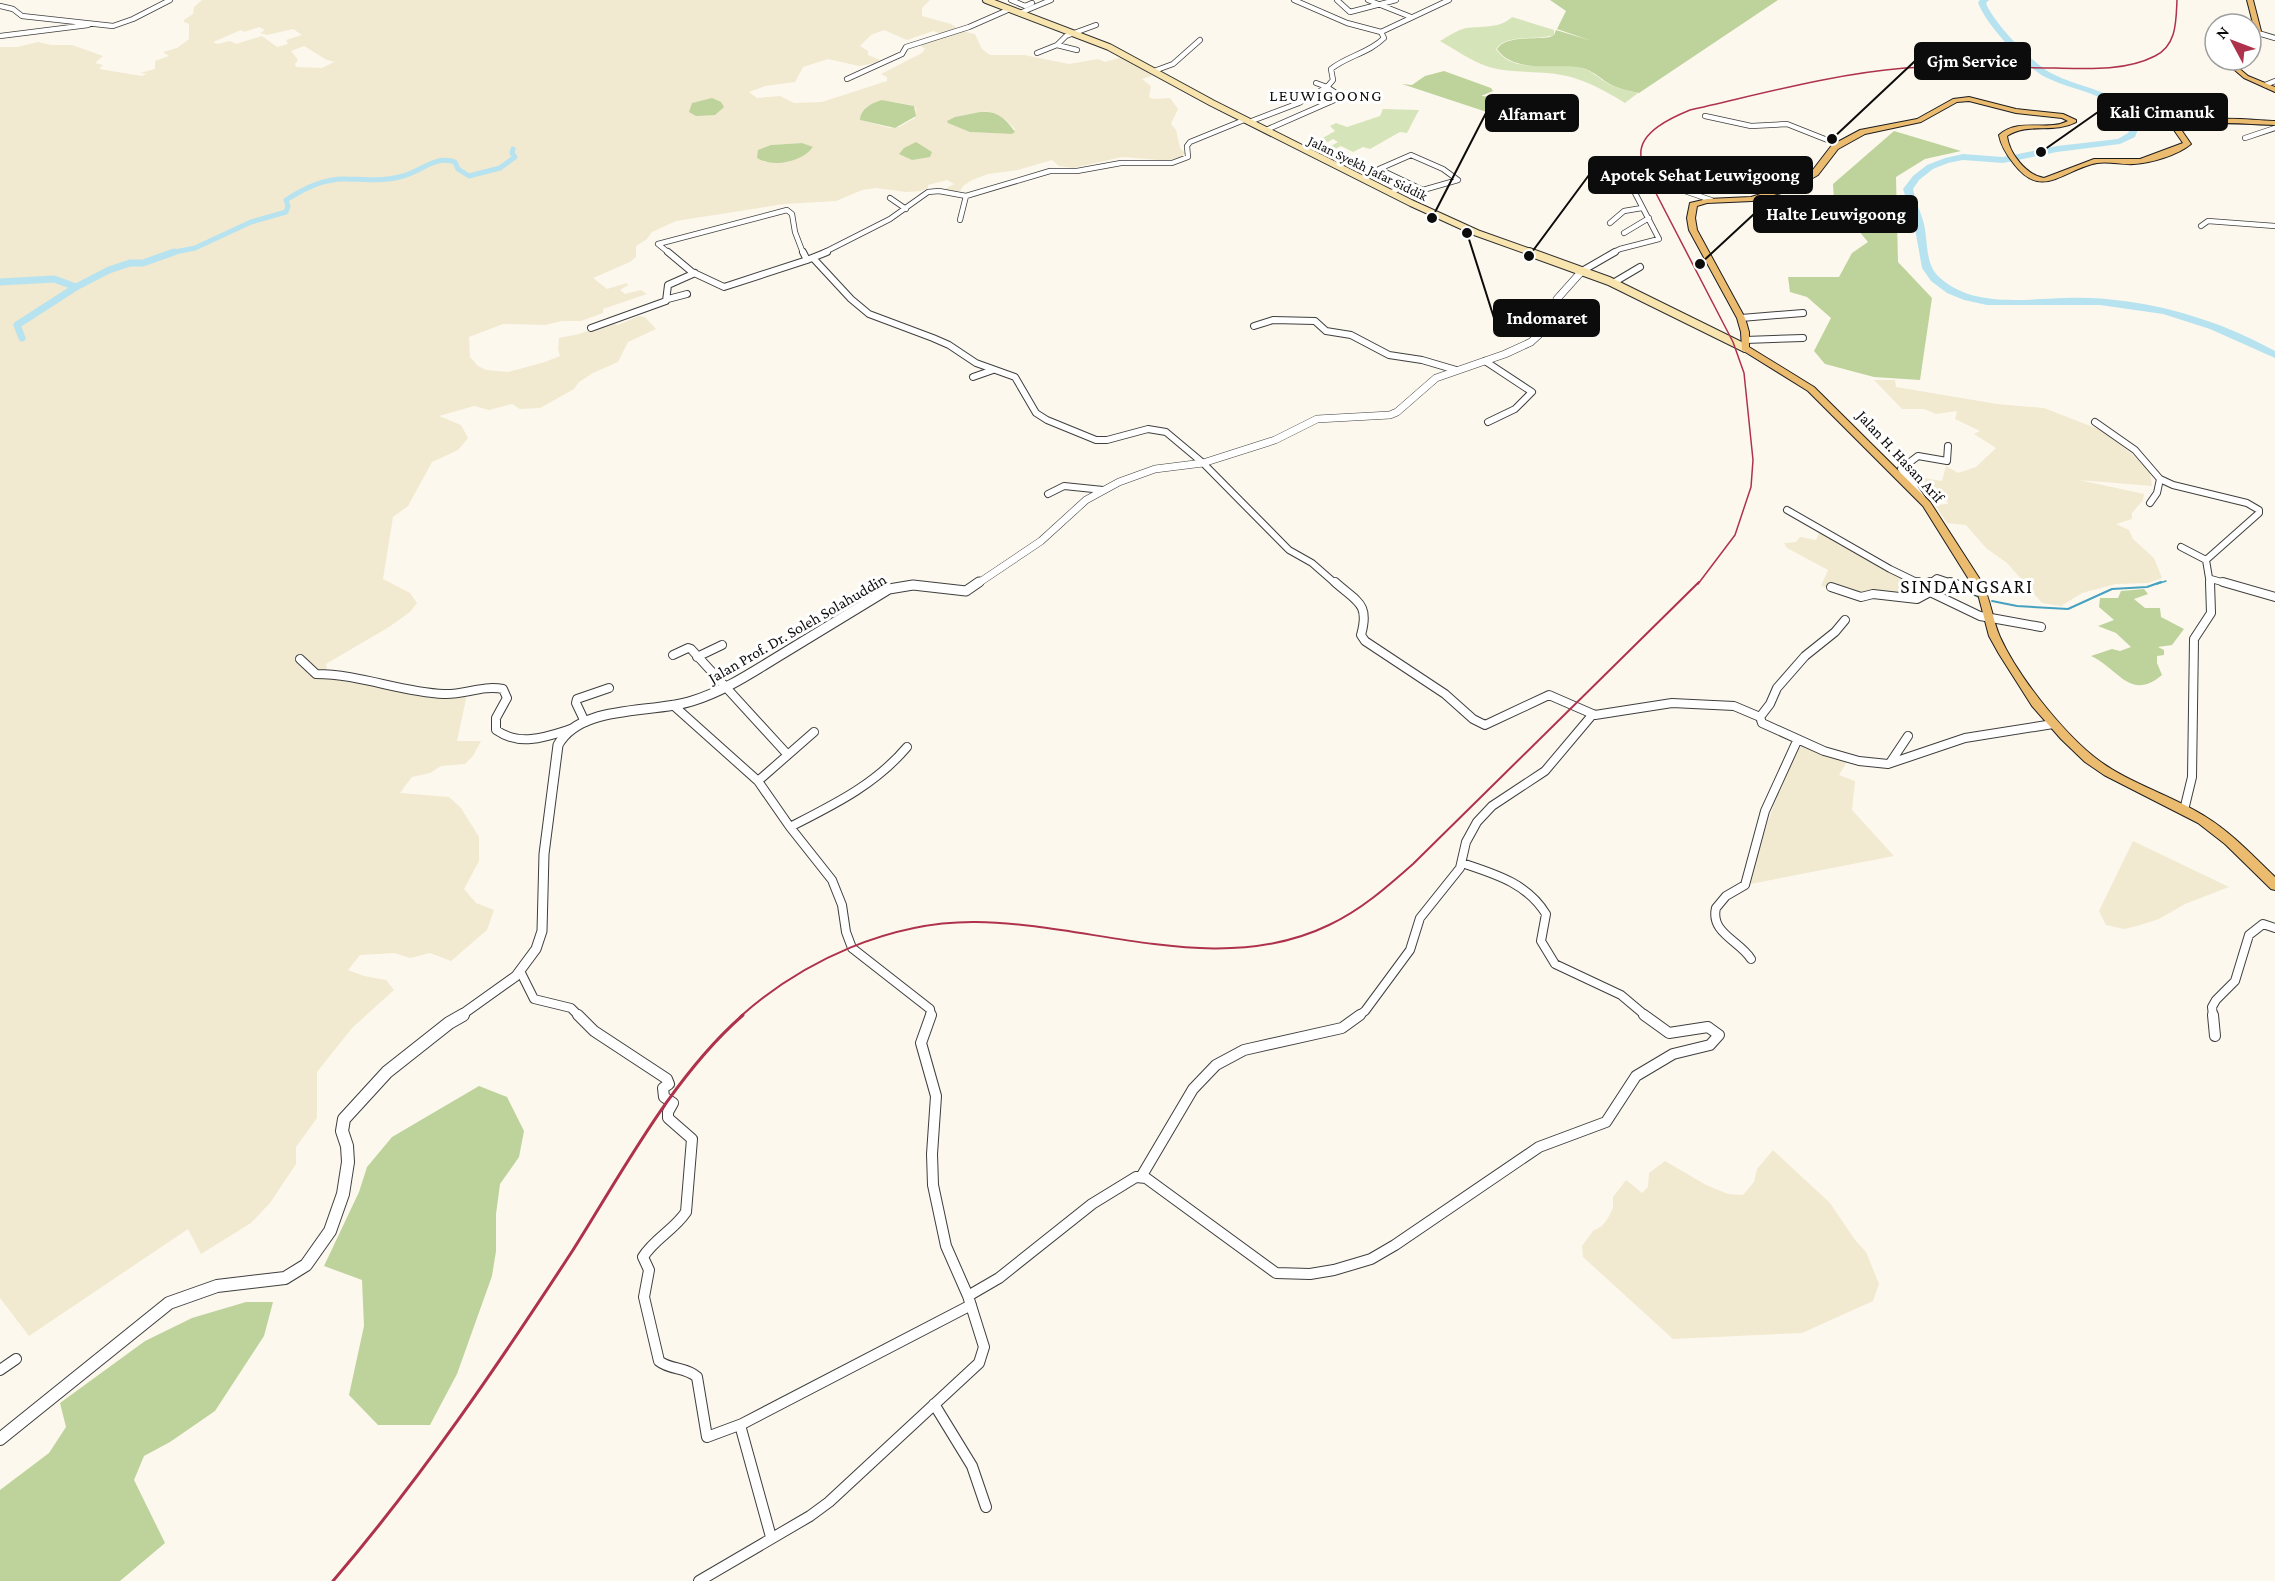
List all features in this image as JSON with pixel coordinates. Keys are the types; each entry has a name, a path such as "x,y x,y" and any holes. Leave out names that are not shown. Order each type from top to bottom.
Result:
{"main road":[{"name":"Jalan Syekh Jafar Siddik","path":"986,0 1075,33 1454,224 1613,283 1745,344"},
{"path":"2240,72 2275,90"},
{"path":"1745,344 1742,318 1691,223 1693,205 1711,200 1752,200 1789,188 1815,173 1827,155 1840,145 1869,129 1922,120 1948,103 1960,99 2024,112 2063,116 2074,122 2066,125 2009,130 2003,135 2005,144 2027,176 2046,180 2093,161 2140,161 2178,149 2187,144 2178,130 2185,126 2227,122 2265,123 2275,126"},
{"name":"Jalan H. Hasan Arif","path":"1745,344 1811,389 1923,500 1984,597 1981,616 2044,725 2098,766 2184,810 2222,835 2275,885"}],"street":[{"path":"0,6 11,8 22,16 116,25 170,0"},
{"path":"1000,6 1014,0 1026,6 1039,0"},
{"path":"1020,13 1051,0"},
{"path":"1294,0 1347,23 1381,32 1449,0"},
{"path":"1337,0 1350,12 1396,0"},
{"path":"1368,0 1412,17"},
{"path":"847,79 902,54 906,47 968,28 1010,9"},
{"path":"0,36 74,28 96,23"},
{"path":"1037,53 1057,45 1063,38 1096,26"},
{"path":"1381,32 1384,38 1377,46 1351,55 1331,69 1333,80 1327,87 1299,103 1190,142 1187,146 1188,157 1181,161 1121,163 1077,171 1050,171 966,196 931,191 843,245 810,259 724,287 694,273 658,244 785,210 790,211 799,246 810,259 851,299 869,314 949,345 976,363 1015,376 1032,409 1047,420 1100,441 1148,429 1162,430 1203,463 1288,550 1312,563 1364,608 1366,617 1361,635 1365,641 1445,694 1473,719 1488,724 1549,695 1593,714 1672,703 1734,706 1760,717 1764,724 1797,741 1864,762 1890,763 1953,741 2007,729 2044,725"},
{"path":"1154,71 1173,64 1200,40"},
{"path":"1057,45 1077,50"},
{"path":"2265,85 2275,81"},
{"path":"1266,130 1340,97 1327,87 1316,84"},
{"path":"1706,116 1751,126 1787,124 1840,145"},
{"path":"2245,138 2275,126"},
{"path":"1390,193 1408,184 1425,190 1458,180 1443,169 1411,155 1379,169 1408,184"},
{"path":"1682,190 1711,200"},
{"path":"1582,271 1620,249 1659,239 1635,193"},
{"path":"960,220 966,196"},
{"path":"890,198 906,208"},
{"path":"1610,223 1626,210 1642,208"},
{"path":"1624,233 1649,218"},
{"path":"2201,226 2208,220 2272,228"},
{"path":"1613,283 1640,267"},
{"name":"Jalan Prof. Dr. Soleh Solahuddin","path":"571,729 613,712 674,705 727,688 889,589 913,585 955,592 972,589 1041,541 1073,510 1102,490 1155,469 1203,463 1275,440 1317,419 1396,413 1428,384 1456,370 1514,352 1535,339 1549,325 1554,305 1560,295 1582,271"},
{"path":"668,299 666,294 669,283 694,273"},
{"path":"591,328 687,294"},
{"path":"1742,318 1803,313"},
{"path":"1254,326 1274,320 1315,321 1326,331 1351,335 1389,355 1422,360 1456,370"},
{"path":"1745,344 1803,338"},
{"path":"1485,361 1532,392 1515,409 1488,422"},
{"path":"973,377 993,370"},
{"path":"2095,422 2135,450 2160,479 2173,485 2247,503 2259,510 2259,513 2240,531 2206,560"},
{"path":"1923,500 1901,469 1913,455 1919,454 1947,460 1948,446"},
{"path":"2150,504 2157,493 2160,479"},
{"path":"1048,494 1064,486 1102,490"},
{"path":"1787,510 1890,570 1981,616 2041,627"},
{"path":"2181,547 2206,560 2211,579 2211,613 2196,634 2193,646 2192,777 2184,810"},
{"path":"1935,592 1930,582 1937,578 1984,597"},
{"path":"2211,579 2275,597"},
{"path":"1831,587 1859,597 1873,594 1917,599 1928,592 1935,592"},
{"path":"1760,717 1770,704 1777,688 1805,656 1835,632 1845,620"},
{"path":"697,657 722,645"},
{"path":"673,655 688,648 787,754"},
{"path":"300,659 316,674 340,674 441,694 457,694 492,688 503,689 507,698 495,725 496,730 503,735 535,739 571,729"},
{"path":"585,722 576,703 577,699 609,688"},
{"path":"674,705 758,781 831,880 842,905 846,932 852,948 930,1009 931,1019 921,1042 936,1096 932,1154 933,1185 946,1246 969,1301 984,1347 979,1363 829,1502 810,1516 699,1581"},
{"path":"1141,1177 1193,1089 1216,1065 1244,1050 1342,1028 1365,1011 1410,950 1420,918 1462,863 1469,836 1481,817 1492,806 1545,771 1593,714"},
{"path":"0,1439 90,1365 177,1299 225,1284 287,1278 298,1271 326,1239 339,1211 346,1180 348,1142 342,1131 344,1119 387,1072 449,1023 508,983 520,972 541,939 544,854 552,810 558,745 571,729"},
{"path":"758,781 814,732"},
{"path":"1890,763 1908,736"},
{"path":"1751,959 1720,928 1714,917 1714,907 1722,898 1745,885 1753,844 1782,769 1797,741"},
{"path":"790,827 869,785 895,764 907,747"},
{"path":"520,972 534,999 571,1008 594,1031 667,1079 669,1084 663,1088 664,1097 673,1103 668,1112 668,1118 690,1136 693,1144 686,1212 680,1221 648,1249 643,1257 649,1270 644,1292 657,1357 661,1365 687,1369 697,1377 706,1435 712,1437 740,1425 969,1301 1092,1204 1129,1180 1141,1177 1153,1183 1276,1272 1310,1274 1334,1270 1371,1258 1395,1245 1545,1144 1606,1122 1636,1076 1673,1054 1710,1045 1719,1035 1708,1027 1669,1033 1662,1030 1621,995 1561,969 1542,946 1541,936 1546,914 1542,906 1512,881 1462,863"},
{"path":"2215,1036 2212,1007 2235,981 2248,935 2263,924 2275,928"},
{"path":"0,1370 16,1359"},
{"path":"934,1404 974,1468 986,1507"},
{"path":"740,1425 771,1537"}],"shaded area":[{"path":"202,0 930,0 922,8 922,16 975,34 982,49 990,55 1024,55 1069,64 1098,59 1105,62 1122,57 1152,76 1142,79 1151,86 1149,97 1153,99 1170,98 1178,109 1171,124 1176,130 1180,148 1185,153 1179,159 1172,161 1122,157 1073,168 1059,166 1052,160 1018,170 988,174 972,180 961,190 955,192 945,189 954,184 947,180 928,185 928,188 921,191 906,192 876,188 862,190 836,201 784,204 676,221 652,232 647,239 636,246 636,257 630,262 593,278 607,289 627,283 628,285 620,290 625,294 641,290 647,294 603,309 603,313 581,321 562,321 545,325 503,324 469,337 470,357 478,366 486,370 508,372 560,356 559,338 579,334 610,323 618,325 639,316 645,317 656,329 628,342 618,362 593,373 579,382 574,389 540,408 520,409 512,404 489,410 474,406 439,416 461,425 468,438 458,450 432,462 408,506 393,517 383,579 410,593 417,603 410,612 389,627 326,664 328,678 430,696 465,696 457,741 481,741 473,756 465,764 441,766 430,773 412,777 400,793 449,797 461,808 479,837 479,861 464,889 476,903 494,910 487,930 451,961 430,953 410,958 394,953 360,955 348,970 386,980 394,990 352,1028 317,1072 317,1118 296,1147 296,1164 270,1203 251,1223 201,1254 188,1229 29,1336 0,1298 0,47 17,47 38,42 51,45 72,45 103,56 95,63 103,65 99,69 142,76 147,74 140,73 155,69 155,61 169,56 163,52 177,48 189,39 189,24 184,20 193,14 194,7","holes":["259,27 265,30 260,33 267,35 293,29 302,35 286,40 288,44 277,47 262,36 236,44 230,41 217,44 213,42 241,30 244,32","884,30 907,40 933,31 946,36 920,45 925,49 922,53 881,74 887,77 887,81 822,102 794,103 780,96 757,98 749,92 765,86 795,82 803,67 828,59 859,66 880,60 868,55 868,51 860,46 871,35","304,46 334,62 322,68 296,67 298,60 291,51","882,100 911,105 916,108 915,118 899,127 890,128 860,120 866,107","985,111 1006,120 1015,129 1012,134 970,132 955,117","802,143 813,148 798,158 763,162 771,145"]},
{"path":"1874,380 1895,380 1896,387 1997,404 2044,408 2103,431 2133,455 2150,473 2152,486 2079,480 2144,494 2143,500 2132,513 2132,519 2116,524 2129,530 2133,539 2154,558 2162,578 2148,583 2116,584 2082,593 2061,606 2042,603 2007,563 1986,548 1966,525 1947,523 1935,505 1948,504 1945,496 1927,492 1911,476 1942,481 1946,466 1958,473 1976,467 1996,448 1974,434 1980,431 1955,419 1957,411 1936,414 1924,409 1902,409"},
{"path":"1820,531 1930,592 1918,596 1868,595 1821,586 1828,570 1787,548 1784,543 1796,542 1800,537 1816,540"},
{"path":"1797,741 1849,758 1839,775 1855,781 1852,810 1894,856 1745,885"},
{"path":"2133,841 2229,887 2185,904 2159,919 2137,926 2124,929 2106,925 2099,911"},
{"path":"1773,1150 1830,1203 1866,1252 1879,1284 1873,1301 1802,1333 1673,1339 1583,1257 1582,1246 1593,1231 1602,1226 1608,1218 1613,1208 1613,1197 1626,1180 1642,1193 1648,1187 1649,1173 1665,1161 1706,1185 1728,1194 1743,1195 1754,1182 1757,1169"}],"green space":[{"path":"1550,0 1778,0 1639,93 1608,83 1582,68 1534,66 1513,62 1504,57 1497,49 1501,45 1514,40 1550,37 1556,30 1592,41 1557,29 1566,11"},
{"path":"1512,17 1554,30 1554,35 1507,41 1496,49 1504,57 1524,65 1580,67 1611,85 1638,93 1625,103 1578,79 1489,67 1470,59 1440,41 1466,28 1502,24"},
{"path":"1444,71 1491,88 1493,91 1481,96 1516,100 1525,107 1519,113 1521,115 1511,120 1402,84 1412,85 1425,76"},
{"path":"712,98 721,102 724,107 715,115 696,116 689,112 692,103"},
{"path":"882,100 914,106 916,116 895,128 860,120 865,109"},
{"path":"1383,109 1419,110 1407,133 1400,132 1370,149 1363,147 1353,152 1341,146 1335,149 1331,146 1338,142 1333,139 1328,142 1321,139 1335,131 1330,126 1336,123 1347,127 1380,116"},
{"path":"980,112 996,114 1015,132 1012,134 970,132 947,121"},
{"path":"1894,131 1961,151 1925,159 1896,177 1898,262 1932,298 1920,380 1874,377 1825,364 1814,351 1831,318 1807,297 1790,292 1788,277 1839,277 1852,253 1868,242 1834,201 1833,184"},
{"path":"916,142 932,152 930,157 912,160 899,154 904,148"},
{"path":"802,143 813,147 795,160 771,163 757,158 758,150 771,145"},
{"path":"2144,589 2148,594 2134,599 2145,608 2160,608 2161,617 2184,629 2172,645 2158,647 2164,650 2164,655 2157,656 2162,675 2141,685 2125,680 2091,656 2112,649 2120,651 2131,647 2116,633 2098,626 2114,620 2099,607 2100,598 2118,598 2121,591"},
{"path":"479,1086 507,1097 524,1131 519,1157 500,1184 496,1214 496,1251 492,1276 457,1374 430,1425 378,1425 349,1395 364,1326 362,1280 324,1266 359,1192 367,1167 392,1137"},
{"path":"246,1302 273,1302 264,1336 215,1411 170,1442 144,1456 134,1480 165,1543 120,1581 0,1581 0,1490 49,1453 66,1427 60,1403 145,1341 192,1318"}],"waterway":[{"path":"1985,0 1982,2 1984,10 1993,24 2039,69 2059,80 2106,96 2126,113 2135,127 2132,135 2120,141 2057,149 2003,160 1963,157 1930,167 1916,178 1908,189 1919,223 1925,262 1930,274 1951,290 1968,298 1987,302 2100,302 2164,311 2213,326 2275,355"},
{"path":"173,252 195,248 251,222 286,212 288,206 286,200 323,182 339,179 396,178 429,164 448,160 455,162 458,169 469,176 500,168 515,157 512,153 513,149"},
{"path":"76,287 109,270 130,263 143,263 173,252"},
{"path":"0,282 54,279 76,287"},
{"path":"22,338 17,325 76,287"},
{"path":"2157,584 2166,581"},
{"path":"1992,601 2017,606 2068,609 2112,589 2147,587 2161,582"},
{"path":"1968,592 1979,597"}],"railway":[{"path":"1698,584 1735,535 1751,487 1753,460 1744,373 1733,342 1646,174 1641,156 1645,140 1658,127 1690,110 1851,75 1905,68 1962,66 2094,69 2120,67 2144,61 2168,46 2174,32 2177,0"},
{"path":"741,1016 792,978 821,961 881,937 912,928 944,923 976,922 1020,925 1199,948 1243,947 1287,940 1329,925 1363,905 1413,864 1699,582"},
{"path":"333,1581 398,1502 488,1378 672,1095 694,1066 743,1015"}],"place":[{"name":"Gjm Service","path":"1832,139"},
{"name":"Kali Cimanuk","path":"2041,152"},
{"name":"Alfamart","path":"1432,218"},
{"name":"Indomaret","path":"1467,233"},
{"name":"Apotek Sehat Leuwigoong","path":"1529,256"},
{"name":"Halte Leuwigoong","path":"1700,264"}],"district":[{"name":"LEUWIGOONG","path":"1326,95"},
{"name":"SINDANGSARI","path":"1967,586"}]}
